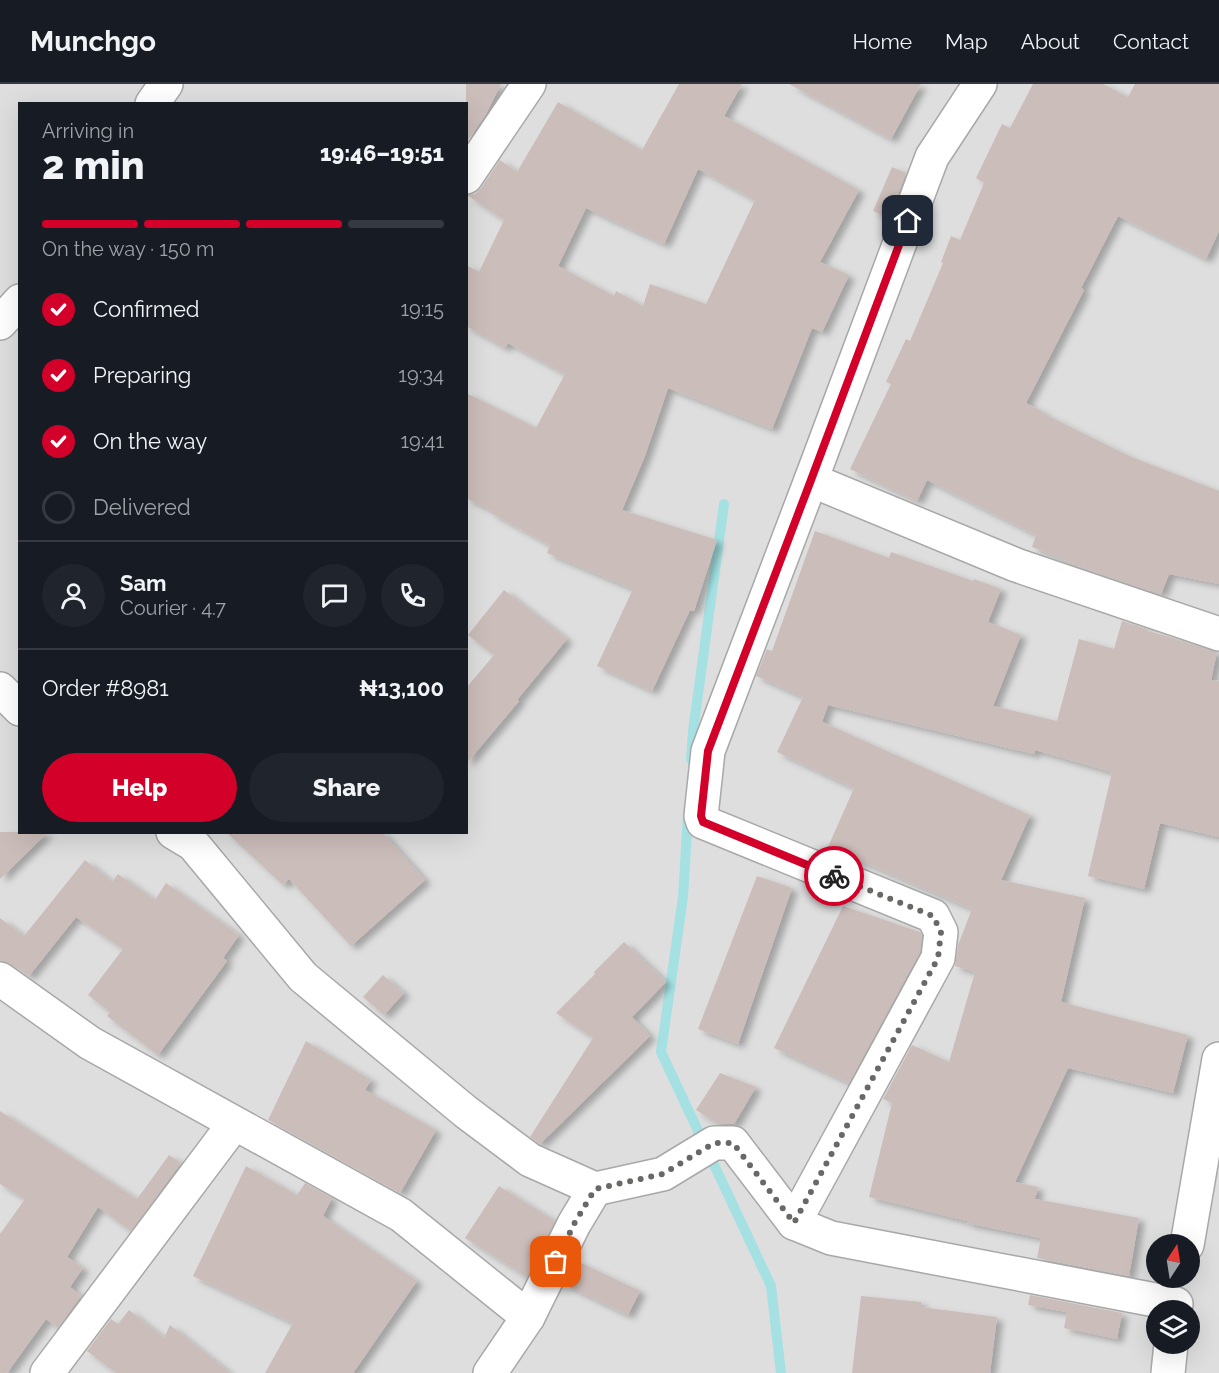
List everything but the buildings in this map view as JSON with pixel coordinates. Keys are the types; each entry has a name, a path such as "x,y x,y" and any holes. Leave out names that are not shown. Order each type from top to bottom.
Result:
{"street":[{"path":"153,102 166,84"},
{"path":"468,174 530,84"},
{"path":"794,1223 938,958 941,932 933,916 703,822 701,816 708,751 932,157 980,84"},
{"path":"0,323 18,303"},
{"path":"811,480 1016,565 1219,634"},
{"path":"0,688 18,707"},
{"path":"177,834 193,844 303,977 466,1112 530,1160 595,1189 663,1174 714,1143 733,1143 794,1223 831,1238 1178,1298"},
{"path":"0,980 90,1043 401,1215 528,1317"},
{"path":"1189,1234 1219,1059"},
{"path":"47,1373 234,1124"},
{"path":"490,1373 528,1317 574,1224 595,1189"},
{"path":"1168,1373 1170,1354"}],"shaded area":[{"path":"0,84 1219,84 1219,1373 0,1373"}],"waterway":[{"path":"691,759 724,504"},
{"path":"688,814 683,897 661,1052 771,1286 781,1373"}],"way so far":[{"path":"556,1262 574,1224 595,1189 663,1174 714,1143 733,1143 794,1223 938,958 941,932 933,916 834,876"}],"route":[{"path":"834,876 703,822 701,816 708,751 908,221"}]}
